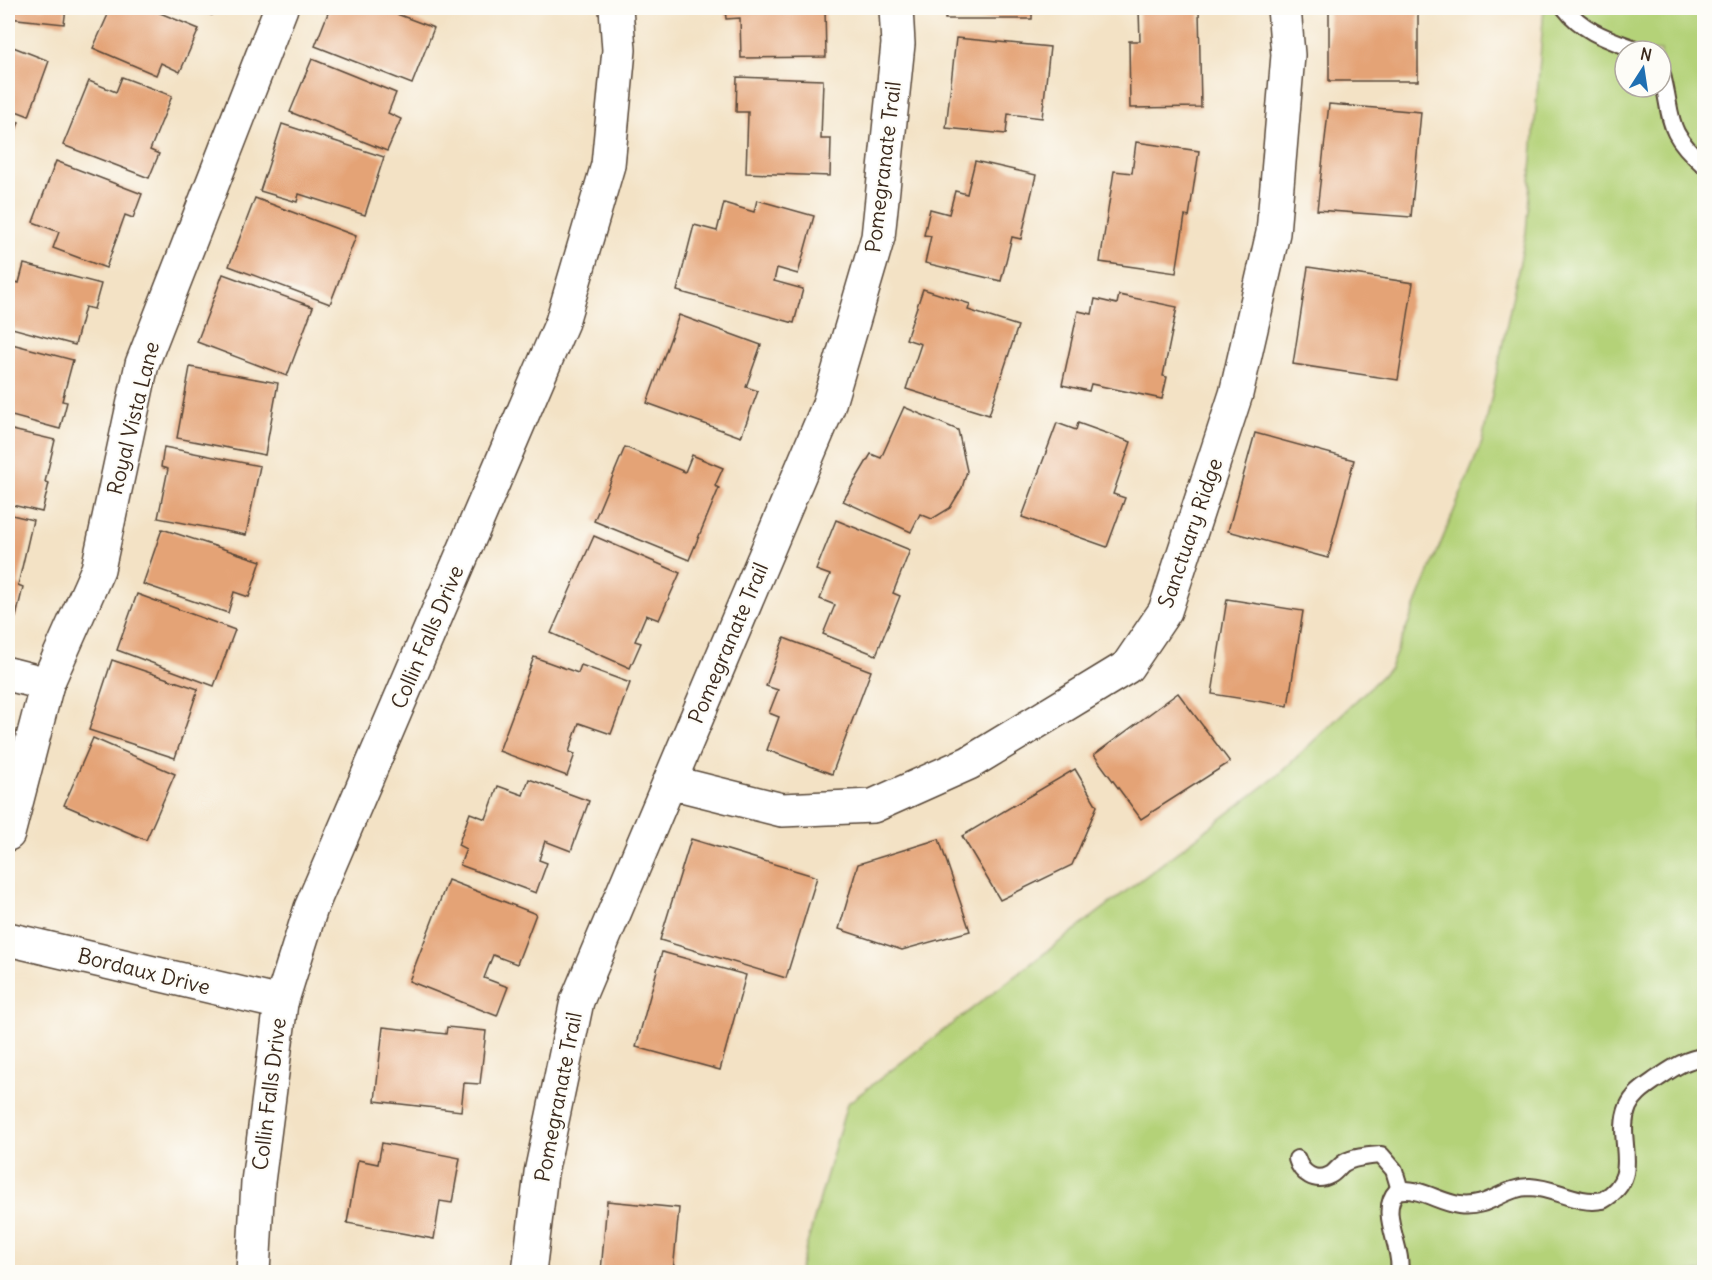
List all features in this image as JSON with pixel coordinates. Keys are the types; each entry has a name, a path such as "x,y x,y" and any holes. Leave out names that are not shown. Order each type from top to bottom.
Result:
{"street":[{"name":"Royal Vista Lane","path":"8,834 47,684 98,569 142,364 281,8"},
{"name":"Collin Falls Drive","path":"253,1272 258,1182 281,1004 311,908 562,322 608,165 619,50 616,8"},
{"name":"Pomegranate Trail","path":"529,1272 541,1173 578,1001 828,406 865,282 878,237 898,44 896,8"},
{"name":"Sanctuary Ridge","path":"670,782 782,810 873,806 969,763 1127,667 1166,611 1236,394 1273,233 1288,56 1284,8"},
{"path":"8,674 47,684"},
{"name":"Bordaux Drive","path":"8,939 281,1004"}],"lane":[{"path":"1565,8 1573,18 1598,35 1613,41"},
{"path":"1666,99 1675,133 1683,146 1704,165"},
{"path":"1399,1272 1401,1261 1390,1208 1391,1197 1400,1190 1432,1196 1461,1205 1482,1205 1516,1189 1530,1187 1545,1189 1572,1199 1603,1200 1618,1188 1625,1175 1625,1122 1634,1098 1644,1088 1676,1066 1690,1059 1704,1057"},
{"path":"1297,1159 1299,1167 1306,1175 1319,1178 1330,1175 1345,1162 1381,1155 1394,1170 1400,1190"}],"green space":[{"path":"1544,8 1704,8 1704,1272 799,1272 847,1104 1277,776 1390,668 1482,442 1526,233"}],"building":[{"path":"8,8 66,8 64,24 8,18"},
{"path":"111,8 148,8 199,29 180,72 161,63 156,75 93,48"},
{"path":"189,8 214,8 212,15"},
{"path":"330,8 381,8 434,28 412,84 315,46"},
{"path":"725,8 825,8 826,57 741,58 740,18 726,19"},
{"path":"945,8 1032,8 1032,19 945,19"},
{"path":"1329,8 1418,8 1418,81 1329,81"},
{"path":"1199,9 1201,107 1130,108 1129,41 1140,41 1139,10"},
{"path":"956,38 1050,47 1042,118 1008,114 1006,134 946,128"},
{"path":"8,45 49,61 29,116 8,108"},
{"path":"312,59 396,93 388,113 401,119 387,151 290,112"},
{"path":"122,77 172,96 150,150 159,154 149,178 63,145 89,81 116,92"},
{"path":"737,77 823,80 821,139 831,139 830,176 746,173 748,112 736,112"},
{"path":"1329,104 1421,112 1411,217 1317,210"},
{"path":"8,118 19,122 9,149 8,148"},
{"path":"282,124 384,157 365,215 299,194 297,202 260,191"},
{"path":"1136,142 1199,151 1189,217 1185,216 1176,273 1100,262 1114,171 1132,173"},
{"path":"56,161 142,194 133,218 125,215 106,268 53,248 59,232 33,222"},
{"path":"975,161 1036,175 1021,239 1012,237 1001,281 925,263 931,236 924,235 930,209 949,214 955,191 967,194"},
{"path":"255,198 356,236 330,304 229,266"},
{"path":"757,200 814,216 798,274 777,268 774,281 803,289 794,323 677,291 694,225 717,231 724,203 754,212"},
{"path":"24,264 101,284 94,309 85,307 75,345 8,327 8,280 19,283"},
{"path":"1308,267 1413,283 1398,380 1293,364"},
{"path":"223,274 313,307 287,376 197,342"},
{"path":"923,289 970,304 968,310 1018,326 989,415 906,389 921,344 906,339"},
{"path":"1119,295 1177,307 1163,376 1167,377 1162,399 1091,384 1089,391 1062,385 1078,311 1092,314 1095,299 1117,304"},
{"path":"679,315 761,345 746,387 758,391 741,437 647,403"},
{"path":"8,343 73,360 62,401 67,402 60,429 8,415"},
{"path":"190,367 278,383 265,455 177,438"},
{"path":"904,407 958,430 967,471 962,488 950,508 932,519 920,514 911,532 843,501 871,454 881,458"},
{"path":"1057,423 1076,430 1078,423 1131,442 1113,494 1125,498 1107,547 1022,517"},
{"path":"8,429 55,440 45,482 49,483 42,512 8,504"},
{"path":"1255,433 1354,460 1328,558 1228,531"},
{"path":"164,447 260,466 246,535 158,518 168,469 161,467"},
{"path":"625,447 685,472 692,455 723,468 715,486 719,488 689,560 594,521"},
{"path":"8,514 33,520 18,585 23,587 16,617 8,615"},
{"path":"836,520 910,550 893,593 900,596 876,655 823,634 835,605 820,599 830,575 816,570"},
{"path":"162,529 261,561 249,597 234,592 228,613 143,584"},
{"path":"594,536 680,573 659,620 646,615 635,641 641,643 630,668 551,633"},
{"path":"137,594 235,630 214,686 117,650"},
{"path":"1227,599 1303,611 1288,706 1212,694"},
{"path":"784,638 871,671 832,774 767,750 779,717 769,713 778,690 766,686"},
{"path":"534,657 578,673 581,665 630,683 611,734 579,723 569,752 575,754 567,776 499,751"},
{"path":"112,660 198,689 175,758 89,730"},
{"path":"1178,693 1230,762 1141,819 1094,755"},
{"path":"93,738 175,774 146,840 64,805"},
{"path":"1075,769 1097,806 1072,865 1000,900 962,836"},
{"path":"529,779 589,801 571,851 545,841 539,860 547,863 536,893 460,865 466,849 458,845 470,813 486,819 498,786 523,795"},
{"path":"691,839 817,877 786,978 660,940"},
{"path":"939,839 970,931 902,950 839,929 858,864"},
{"path":"448,880 536,914 517,964 493,955 484,978 508,987 497,1016 409,981"},
{"path":"662,952 746,975 720,1070 636,1047"},
{"path":"383,1027 446,1034 447,1027 486,1031 480,1084 464,1083 461,1111 375,1101"},
{"path":"382,1143 460,1158 452,1203 440,1201 434,1239 347,1223 358,1160 378,1164"},
{"path":"607,1201 679,1208 673,1272 601,1272"}]}
